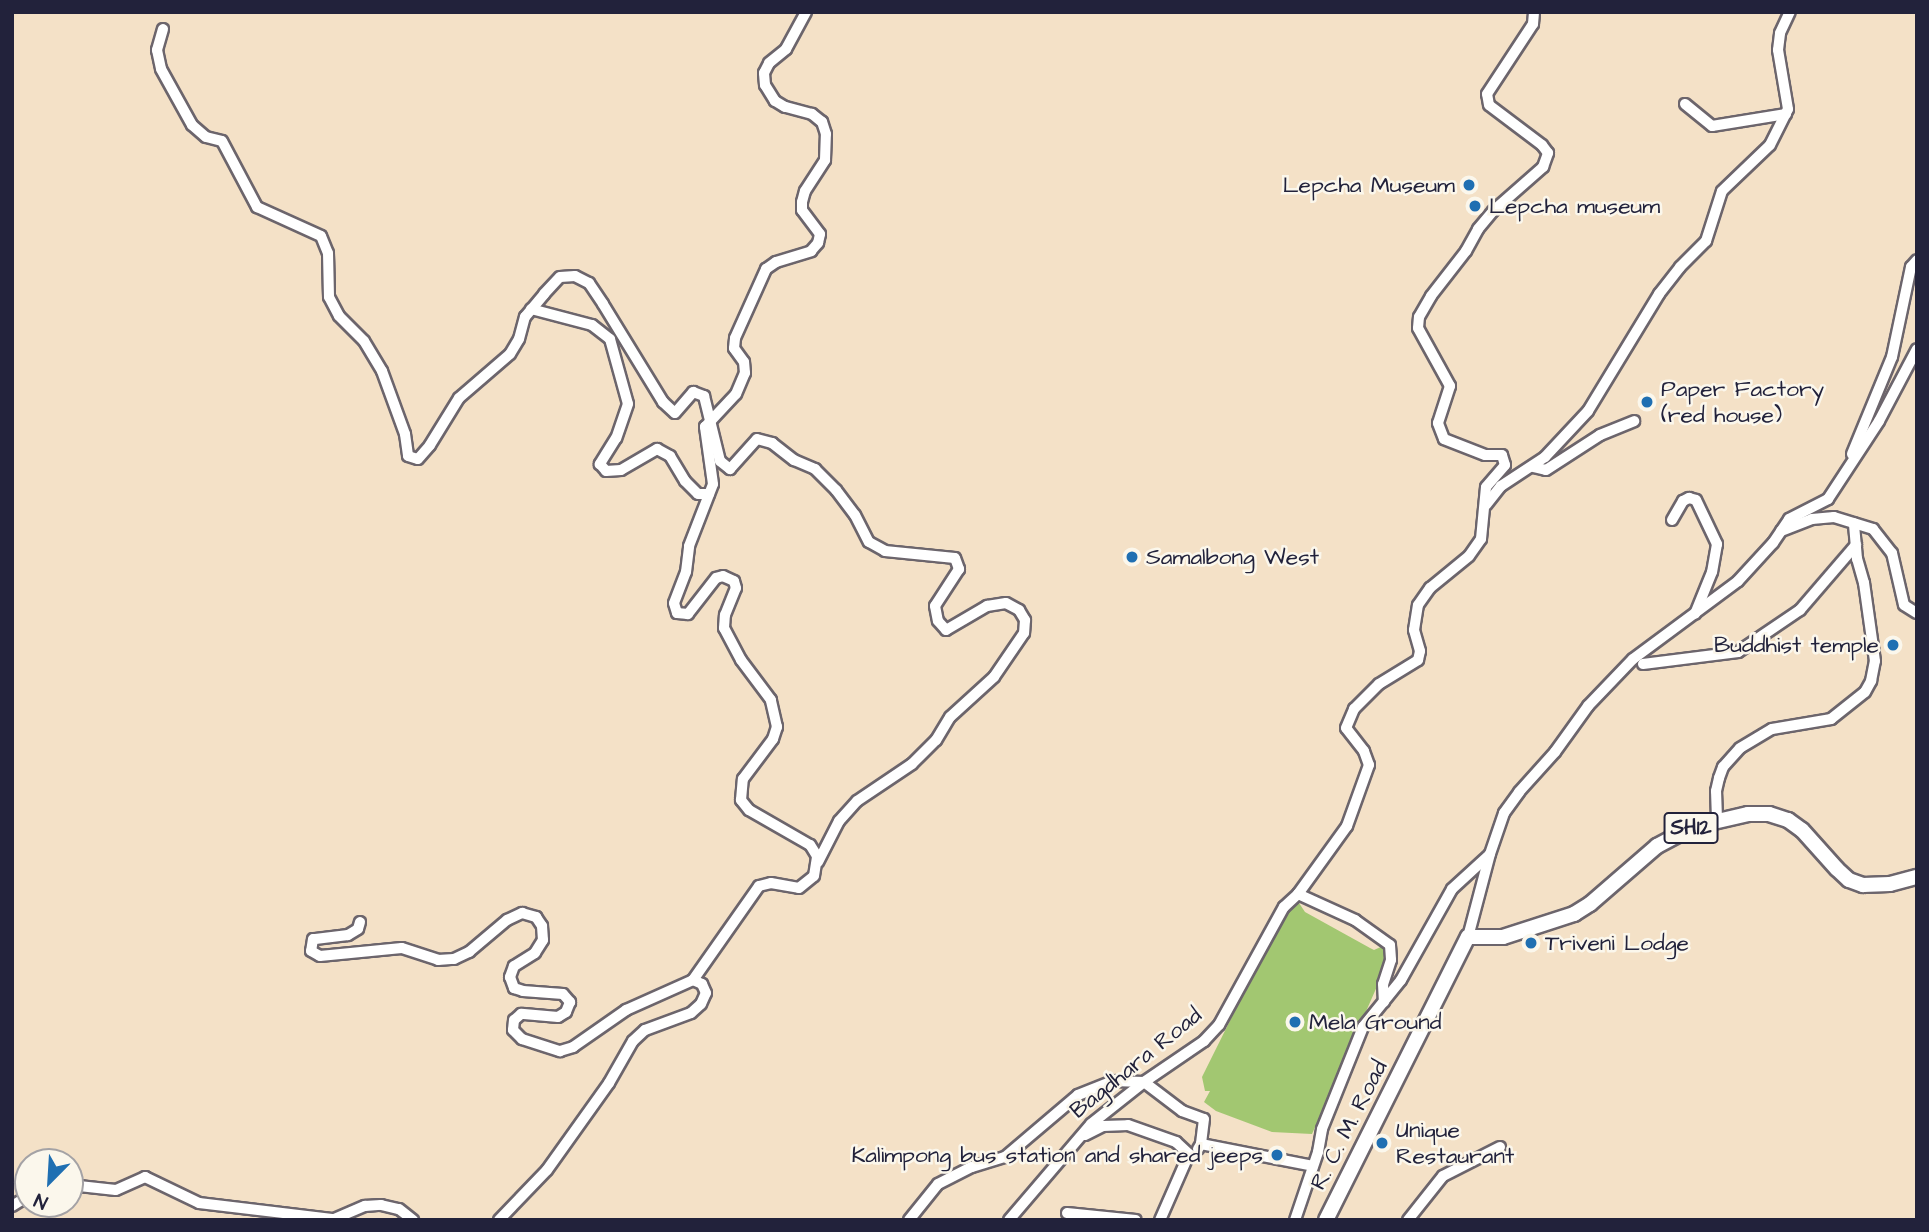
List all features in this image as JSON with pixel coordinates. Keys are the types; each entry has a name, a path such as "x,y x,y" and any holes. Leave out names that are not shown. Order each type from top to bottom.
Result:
{"main road":[{"name":"SH12","path":"1468,937 1503,937 1574,914 1590,904 1657,846 1717,819 1748,814 1769,814 1788,820 1802,830 1849,880 1863,885 1890,884 1917,877"},
{"name":"R. C. M. Road","path":"1326,1220 1468,937"}],"street":[{"path":"806,12 786,48 769,63 764,73 765,85 775,100 785,107 812,114 822,122 826,134 825,160 805,191 802,202 802,210 820,234 818,243 811,251 776,262 766,269 735,338 734,348 744,362 745,373 736,394 709,420 704,435 713,484 689,546 686,572 674,607 677,613 688,614 716,578 723,576 734,581 736,588 725,615 724,628 741,660 771,700 777,727 773,739 743,779 741,800 749,810 810,845 817,856 817,865"},
{"path":"1485,508 1486,487 1505,465 1502,455 1485,455 1444,439 1438,424 1450,386 1418,328 1419,317 1431,296 1466,251 1478,229 1498,205 1543,167 1548,153 1542,145 1503,118 1489,105 1487,94 1533,24 1534,12"},
{"path":"1485,508 1501,486 1533,467 1595,401 1659,294 1680,267 1706,241 1722,191 1770,145 1786,114 1786,96 1778,50 1780,33 1790,12"},
{"path":"163,30 157,50 161,69 192,125 206,136 222,141 257,207 321,236 328,253 329,297 339,316 363,341 382,371 405,434 408,456 418,459 430,445 459,398 510,354 531,310 560,277 575,276 589,284 663,402 675,413 693,392 704,396 720,461 730,469 757,439 772,443 794,460 815,469 836,490 855,514 869,542 886,551 954,558 960,569 935,606 939,621 946,630 987,606 1006,603 1019,610 1025,620 1024,633 994,677 950,717 936,740 912,765 858,801 839,821 814,876 799,888 771,883 759,886 693,980 626,1010 573,1047 559,1051 522,1039 513,1030 514,1020 521,1014 558,1017 566,1012 570,1002 563,994 523,992 514,988 510,977 514,966 535,953 543,940 542,926 536,917 522,913 507,920 469,952 454,959 422,957 402,948 320,956 311,951 313,939 348,934 358,929 360,922"},
{"path":"1685,104 1712,126 1786,114"},
{"path":"1844,476 1892,357 1911,267 1917,260"},
{"path":"531,310 592,325 610,339 628,404 616,438 600,464 606,471 621,470 657,449 670,456 698,494 709,494"},
{"path":"1468,937 1504,813 1555,752 1588,706 1633,659 1738,581 1789,519 1828,499 1879,421 1917,349"},
{"path":"1533,467 1546,470 1600,435 1634,421"},
{"path":"1672,520 1683,501 1689,498 1696,500 1717,544 1712,572 1695,614"},
{"name":"Bagdhara Road","path":"1009,1220 1091,1124 1144,1082 1204,1041 1219,1025 1284,908 1298,894 1347,826 1369,765 1364,751 1346,728 1354,709 1379,684 1418,660 1420,651 1414,630 1418,606 1430,588 1469,556 1481,539 1485,508"},
{"path":"1779,533 1812,519 1833,517 1873,529 1892,553 1904,605 1917,613"},
{"path":"1717,819 1716,791 1719,778 1723,767 1740,748 1772,729 1831,719 1865,692 1871,681 1875,661 1854,523"},
{"path":"1643,664 1738,652 1800,610 1856,545"},
{"path":"1295,1220 1340,1080 1363,1027 1401,980 1452,889 1490,854"},
{"path":"1298,894 1355,920 1390,945 1391,960 1384,984 1384,1002"},
{"path":"499,1220 547,1170 609,1083 632,1041 645,1030 691,1013 701,1004 706,993 702,984 693,980"},
{"path":"909,1220 938,1184 972,1167 1005,1157 1078,1095 1113,1081 1144,1082 1182,1111 1204,1119 1201,1144 1189,1159 1160,1220"},
{"path":"1076,1140 1103,1126 1128,1125 1176,1142 1189,1154 1189,1159"},
{"path":"1201,1144 1313,1166"},
{"path":"1408,1220 1443,1176 1500,1147"},
{"path":"84,1187 116,1190 145,1177 164,1183 199,1203 334,1219 365,1206 381,1205 399,1209 413,1220"},
{"path":"1067,1213 1136,1220"}],"green space":[{"name":"Mela Ground","path":"1297,900 1305,912 1370,948 1374,950 1383,946 1386,966 1312,1134 1272,1132 1216,1111 1204,1102 1210,1091 1205,1091 1202,1077 1286,908"}],"place":[{"name":"Lepcha Museum","path":"1469,185"},
{"name":"Lepcha museum","path":"1475,206"},
{"name":"Paper Factory (red house)","path":"1647,402"},
{"name":"Samalbong West","path":"1132,557"},
{"name":"Buddhist temple","path":"1893,645"},
{"name":"Triveni Lodge","path":"1531,943"},
{"name":"Mela Ground","path":"1295,1022"},
{"name":"Unique Restaurant","path":"1382,1143"},
{"name":"Kalimpong bus station and shared jeeps","path":"1277,1155"}]}
